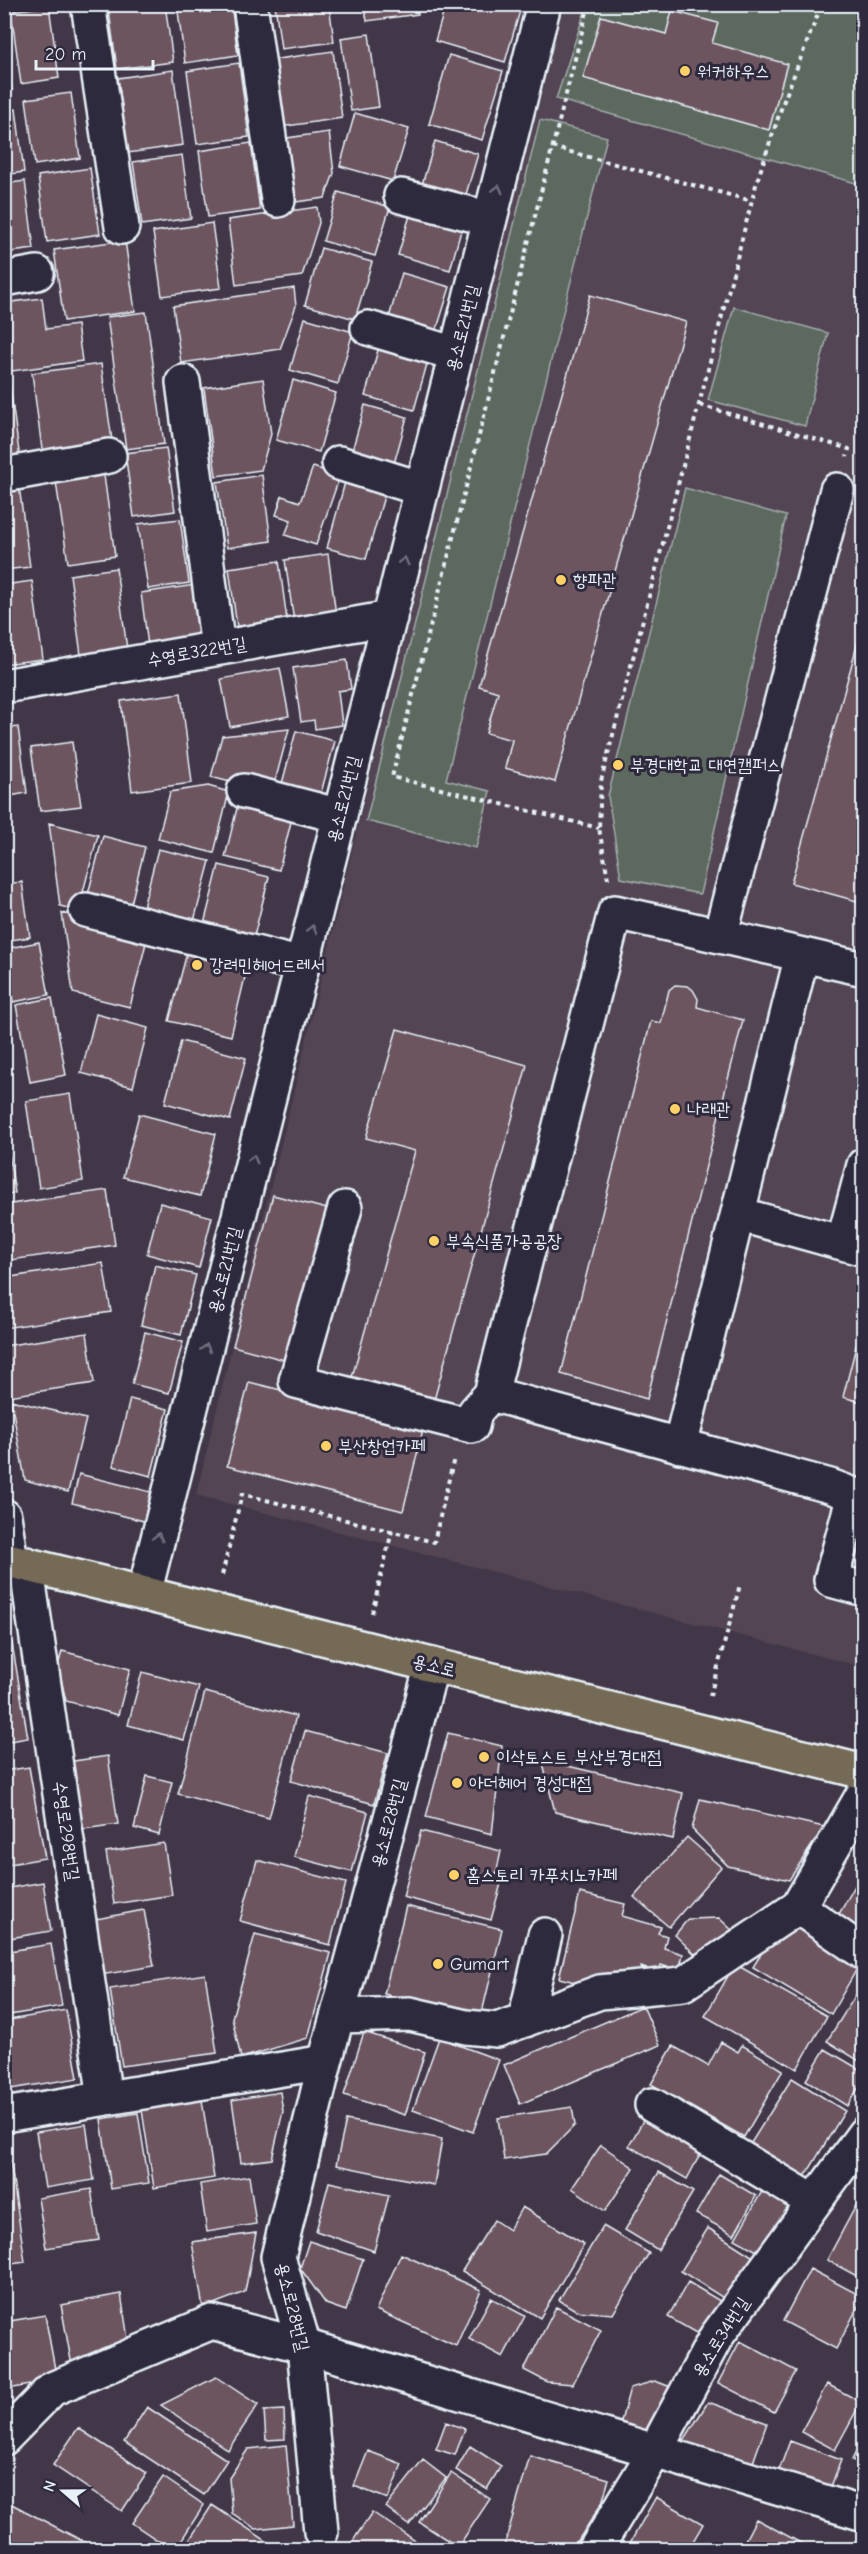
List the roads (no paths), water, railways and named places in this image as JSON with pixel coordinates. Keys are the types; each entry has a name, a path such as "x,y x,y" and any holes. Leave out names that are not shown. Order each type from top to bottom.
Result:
{"main road":[{"name":"용소로","path":"14,1562 864,1772"}],"street":[{"path":"88,4 122,227"},
{"path":"250,4 278,200"},
{"name":"용소로21번길","path":"144,1594 544,4"},
{"path":"401,195 490,219"},
{"path":"4,279 37,273"},
{"path":"368,328 456,354"},
{"path":"183,382 218,648"},
{"path":"4,475 109,456"},
{"path":"339,463 422,489"},
{"path":"720,936 837,490"},
{"name":"수영로322번길","path":"4,686 390,618"},
{"path":"244,791 340,816"},
{"path":"86,910 302,965"},
{"path":"345,1208 296,1381 472,1426 475,1412 491,1394 615,912 864,969"},
{"path":"680,1446 802,955"},
{"path":"738,1214 853,1246 864,1165"},
{"path":"491,1394 830,1486 854,1495 831,1580 864,1589"},
{"name":"수영로298번길","path":"4,1516 14,1562 105,2098"},
{"name":"용소로28번길","path":"321,2532 304,2346 278,2257 325,2062 432,1665"},
{"path":"338,2016 410,2014 466,2027 497,2030 600,1992 683,1984 798,1906 864,1793"},
{"path":"798,1906 864,1953"},
{"path":"525,2020 545,1935"},
{"path":"4,2115 325,2062"},
{"path":"652,2105 814,2202"},
{"name":"용소로34번길","path":"595,2550 654,2453 716,2337 864,2134"},
{"path":"4,2438 52,2389 212,2322 304,2346 654,2453 864,2514"}],"place":[{"name":"워커하우스","path":"685,71"},
{"name":"향파관","path":"561,580"},
{"name":"부경대학교 대연캠퍼스","path":"618,765"},
{"name":"강려민헤어드레서","path":"197,965"},
{"name":"나래관","path":"675,1109"},
{"name":"부속식품가공공장","path":"434,1241"},
{"name":"부산창업카페","path":"326,1446"},
{"name":"이삭토스트 부산부경대점","path":"484,1757"},
{"name":"아더헤어 경성대점","path":"457,1783"},
{"name":"홈스토리 카푸치노카페","path":"454,1875"},
{"name":"Gumart","path":"438,1964"}]}
